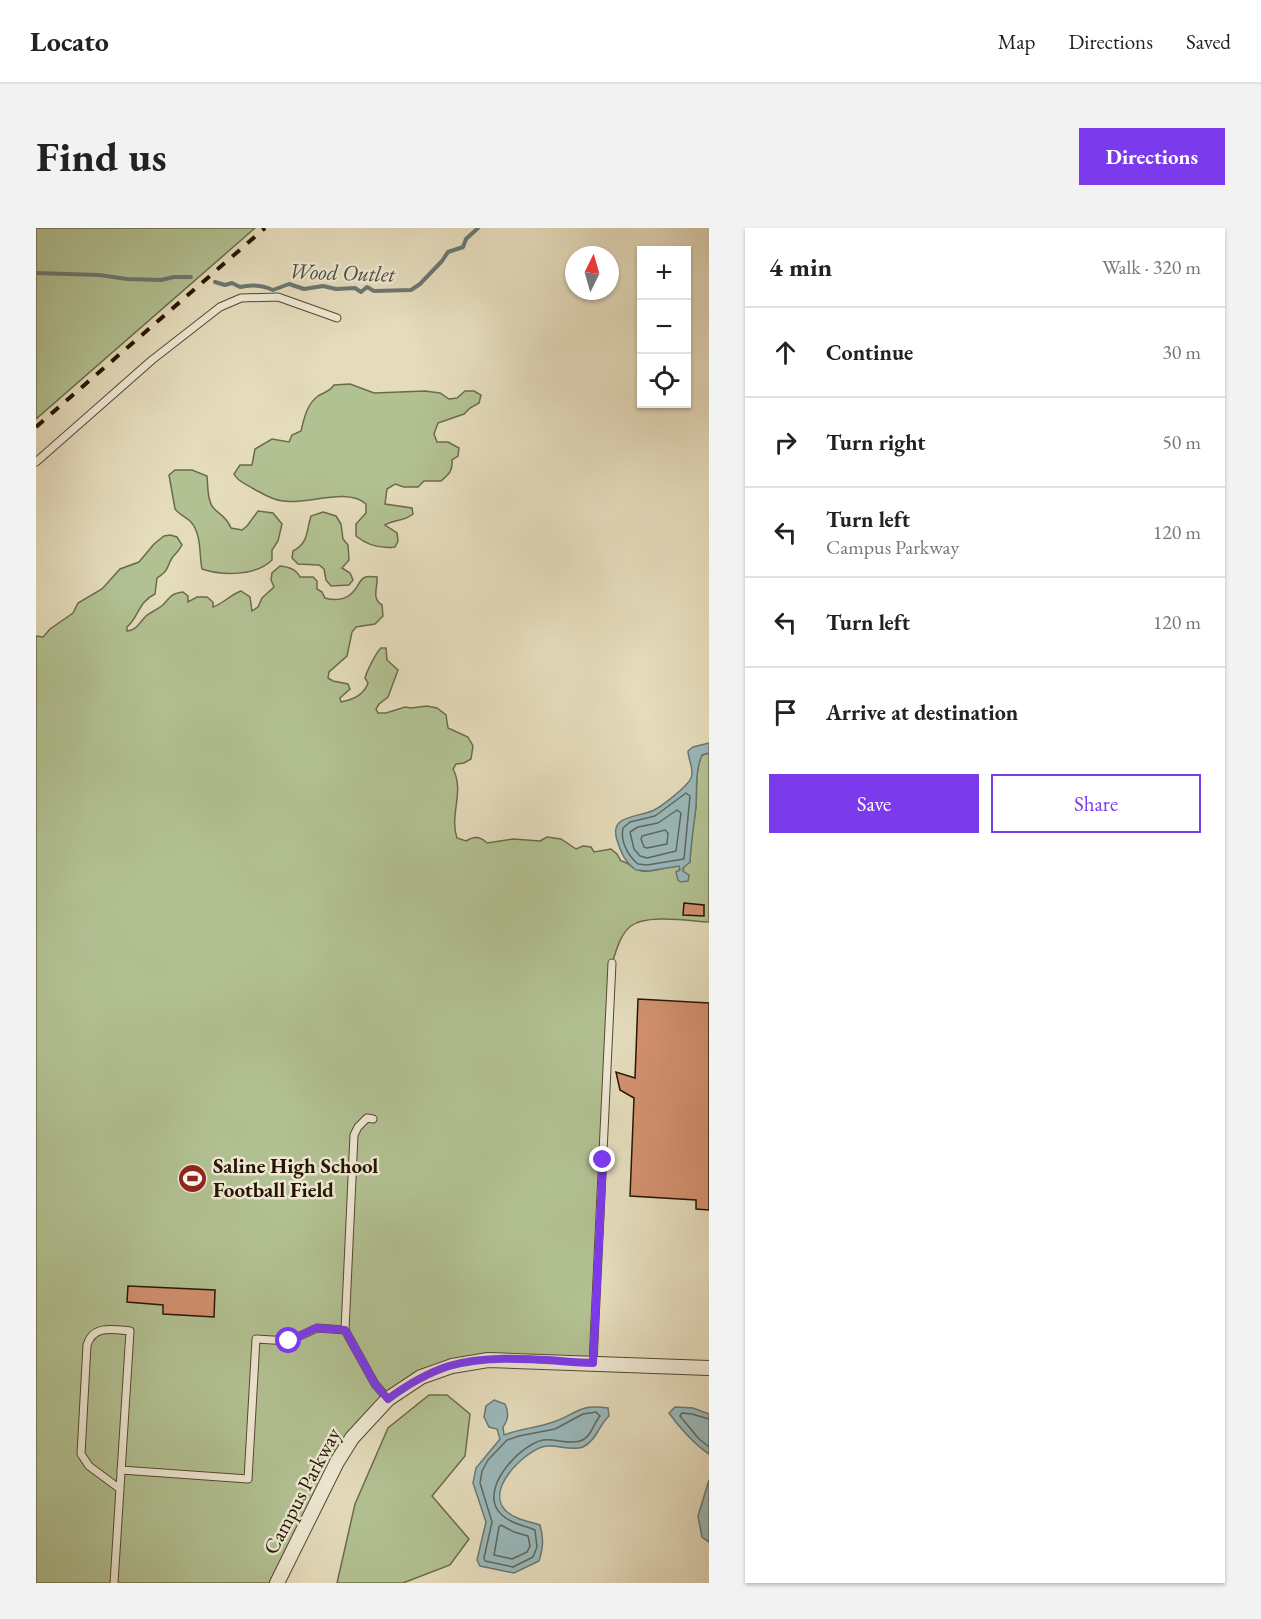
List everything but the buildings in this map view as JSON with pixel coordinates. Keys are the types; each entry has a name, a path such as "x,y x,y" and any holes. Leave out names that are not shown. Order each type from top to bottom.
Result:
{"street":[{"name":"Campus Parkway","path":"278,1583 346,1447 366,1420 388,1399 421,1377 468,1362 505,1360 709,1368"}],"lane":[{"path":"36,462 152,360 220,307 242,298 278,297 337,318"},
{"path":"593,1363 612,963"},
{"path":"373,1119 367,1118 354,1135 345,1330 375,1384 388,1399"},
{"path":"121,1470 248,1479 256,1339 289,1341 316,1328 345,1330"},
{"path":"114,1583 120,1489 121,1470 130,1330 102,1330 92,1334 87,1345 81,1450 86,1463 120,1489"}],"green space":[{"path":"36,228 255,228 36,419"},
{"path":"350,384 374,393 425,391 440,393 449,399 457,398 465,391 474,391 481,395 479,403 464,414 438,423 434,434 437,442 448,442 459,448 458,456 452,460 451,470 441,481 424,481 418,487 404,487 395,484 387,489 385,504 412,508 413,514 385,525 397,533 398,541 395,547 374,546 356,536 356,524 366,513 366,504 358,499 338,497 293,502 279,500 242,482 234,474 240,465 252,465 255,449 272,439 289,442 292,435 301,431 305,416 314,399 329,391 334,385"},
{"path":"175,470 192,470 207,476 210,503 231,528 242,530 258,511 273,513 282,524 278,541 272,550 272,560 248,572 220,573 202,569 197,532 190,521 175,509 169,475"},
{"path":"323,512 336,516 341,524 343,539 348,545 349,560 342,568 350,573 353,580 349,585 331,586 326,580 324,569 319,565 298,564 292,558 293,551 302,544 306,536 311,516"},
{"path":"164,536 177,537 182,545 166,570 157,578 155,594 145,601 127,627 127,631 136,628 146,616 176,593 183,592 188,596 188,602 197,597 207,597 213,602 213,607 241,591 250,597 252,611 274,587 271,580 272,573 280,566 292,569 300,577 313,577 317,581 317,589 325,598 333,599 350,595 363,578 377,577 376,596 382,605 383,616 375,624 356,627 352,632 347,656 329,672 328,678 348,684 350,689 340,698 341,702 361,694 368,683 365,678 376,654 381,648 386,648 387,660 398,670 388,697 376,709 378,713 405,707 437,708 446,715 448,728 468,737 473,746 471,759 456,764 453,769 458,786 455,821 457,838 466,841 477,838 487,843 513,839 540,841 547,837 561,839 576,849 583,846 591,847 594,852 611,849 621,861 639,870 652,871 681,866 676,872 683,871 684,866 690,862 698,767 702,755 709,753 709,922 657,919 638,922 627,929 612,963 593,1363 505,1360 434,1372 366,1420 277,1583 36,1583 36,636 43,637 50,629 73,613 78,603 102,589 120,569 139,562 154,544"},
{"path":"429,1395 447,1395 470,1414 465,1456 432,1496 469,1539 450,1565 403,1583 337,1583 355,1504 388,1428"}],"water":[{"path":"709,743 709,753 702,755 698,767 690,862 683,868 683,871 689,875 688,881 678,880 676,872 680,870 679,866 648,871 636,870 627,862 621,851 616,827 624,819 656,809 689,782 692,768 688,751 693,747"},
{"path":"494,1400 505,1404 507,1410 508,1416 503,1427 504,1435 550,1423 589,1407 608,1408 609,1416 591,1441 583,1447 573,1449 542,1447 516,1465 503,1483 500,1493 501,1503 506,1511 522,1520 540,1525 542,1539 539,1561 514,1573 480,1566 477,1560 486,1522 473,1483 476,1468 500,1439 497,1429 489,1427 484,1417 486,1406"},
{"path":"675,1407 693,1408 709,1414 709,1454 687,1435 669,1413"},
{"path":"709,1480 709,1542 702,1537 698,1516"}],"waterway":[{"name":"Wood Outlet","path":"215,282 225,285 232,283 240,287 265,287 273,290 289,284 304,289 323,286 336,289 355,288 361,292 367,287 374,291 411,290 420,284 448,252 463,247 466,239 478,228"},
{"name":"Wood Outlet","path":"36,273 161,280 191,277"}],"railway":[{"path":"36,427 265,228"}],"place":[{"name":"Saline High School Football Field","path":"192,1178"}],"route":[{"path":"289,1341 316,1328 345,1330 375,1384 388,1399 421,1377 468,1362 505,1360 593,1363 603,1160"}]}
